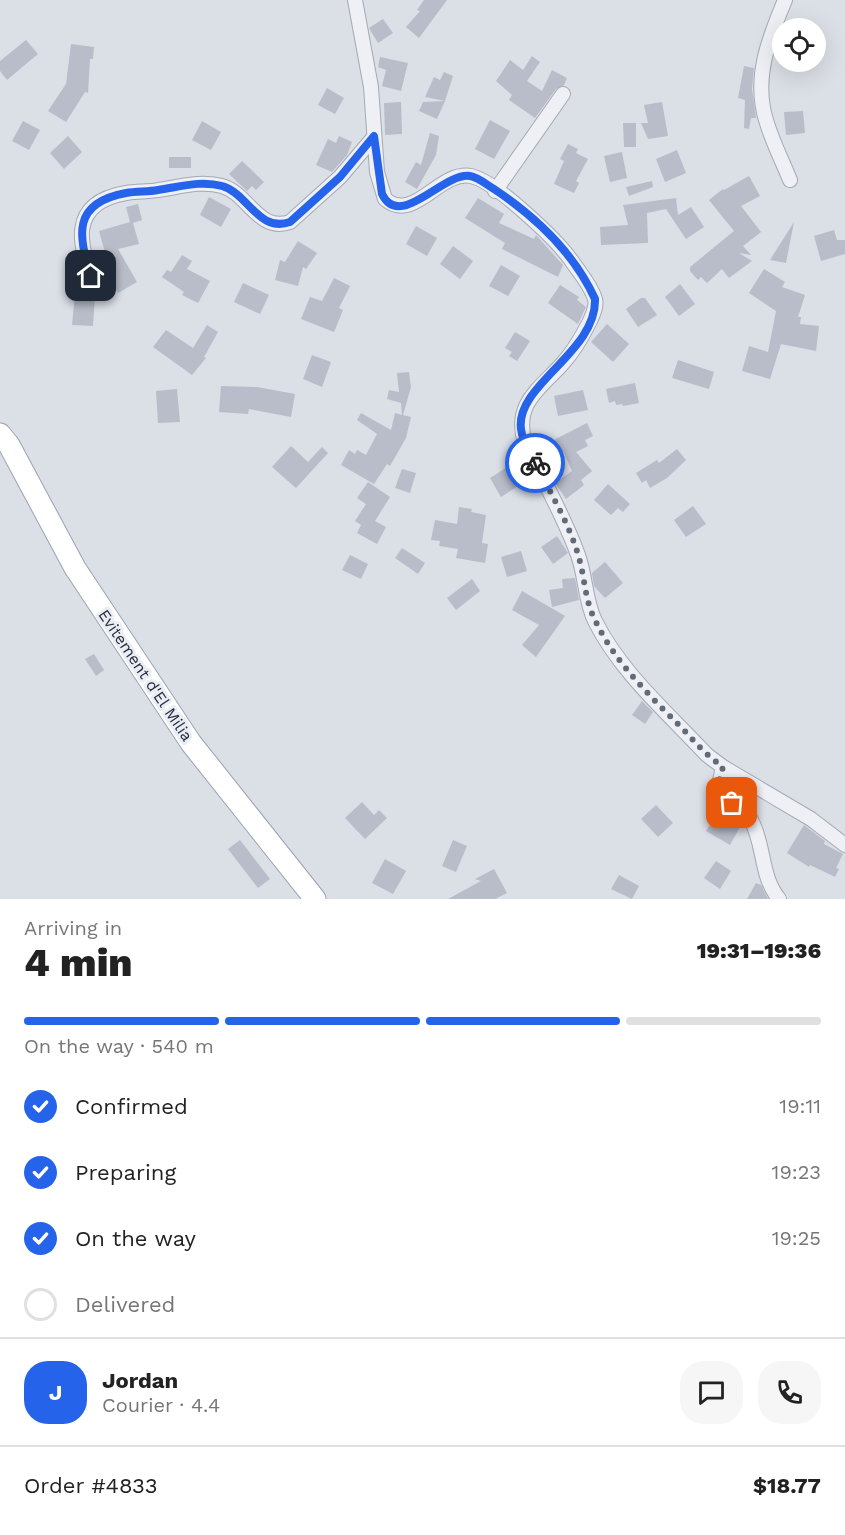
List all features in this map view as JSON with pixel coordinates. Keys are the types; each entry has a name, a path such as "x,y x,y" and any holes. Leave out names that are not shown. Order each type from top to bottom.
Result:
{"main road":[{"name":"Evitement d'El Milia","path":"0,434 9,445 75,568 192,743 315,899"}],"street":[{"path":"356,0 368,70 382,194 385,199 393,205 412,203 444,183 463,176 471,176 495,190 554,238 595,299 592,316 580,339 563,363 539,386 525,407 521,429 525,443 566,523 579,557 592,614 604,636 631,673 707,755 723,767 779,799 845,845"},
{"path":"785,0 763,60 762,94 765,119 790,180"},
{"path":"495,190 563,94"},
{"path":"97,288 82,249 81,231 89,213 102,201 128,192 214,184 238,195 258,216 273,223 285,224 340,177 374,136"},
{"path":"723,767 718,785 720,793 750,818 758,837 765,872 779,899"}],"building":[{"path":"424,0 447,0 419,38 406,27 420,11 417,10"},
{"path":"383,19 393,33 378,43 369,28"},
{"path":"26,40 38,54 7,80 0,71 0,61"},
{"path":"71,44 94,47 93,59 90,59 88,93 85,92 66,122 48,111 66,84"},
{"path":"532,56 540,62 527,81 542,91 552,70 567,78 564,85 556,89 535,118 509,100 512,95 496,81 510,60 523,70"},
{"path":"380,57 408,63 401,91 382,86 386,70 378,67"},
{"path":"744,66 754,68 752,89 756,118 751,118 749,129 744,128 745,100 738,98"},
{"path":"444,72 453,76 445,101 425,97 434,77 440,80"},
{"path":"327,88 344,98 335,114 318,105"},
{"path":"445,101 437,119 419,111 423,102"},
{"path":"401,102 402,134 385,135 384,103"},
{"path":"662,102 668,136 648,139 641,123 648,123 644,105"},
{"path":"803,111 805,133 786,135 784,112"},
{"path":"490,120 510,131 494,159 475,149"},
{"path":"23,121 40,130 29,150 12,141"},
{"path":"202,121 221,132 211,150 192,140"},
{"path":"623,123 636,123 636,147 624,147"},
{"path":"430,133 439,136 436,155 417,189 405,182 416,162 421,165"},
{"path":"68,136 82,152 64,169 50,153"},
{"path":"339,136 352,142 347,155 332,172 316,165 328,139 336,143"},
{"path":"568,144 578,149 576,153 588,159 576,181 579,183 574,193 554,184 564,161 560,159"},
{"path":"677,150 686,173 665,182 656,159"},
{"path":"622,152 627,178 610,182 604,156"},
{"path":"169,157 191,157 191,168 169,168"},
{"path":"242,161 264,182 256,190 252,186 247,191 229,174"},
{"path":"749,176 760,196 741,206 761,232 743,246 751,255 739,253 752,261 729,278 722,269 707,283 701,277 698,280 690,271 690,267 734,231 709,200 723,189"},
{"path":"652,181 653,187 629,196 626,187"},
{"path":"209,197 231,209 221,227 200,215"},
{"path":"478,198 504,214 499,223 534,239 536,235 563,265 558,277 502,249 505,243 465,218"},
{"path":"676,198 678,215 691,207 704,227 686,239 666,209 647,213 648,243 601,245 600,227 628,225 623,205"},
{"path":"138,204 142,220 133,223 139,244 118,249 137,282 118,293 102,266 108,263 99,231 130,222 126,207"},
{"path":"794,222 786,263 770,260"},
{"path":"416,226 437,238 427,256 406,244"},
{"path":"834,230 837,240 845,240 845,254 821,261 814,236"},
{"path":"298,241 317,253 306,269 303,267 298,286 275,280 280,260 285,262"},
{"path":"453,246 473,261 460,279 440,264"},
{"path":"182,255 192,261 187,269 210,281 198,303 182,295 184,292 162,277 167,270 171,272"},
{"path":"501,265 520,276 508,296 489,286"},
{"path":"764,269 785,282 782,287 805,295 798,317 801,317 800,324 819,326 816,351 781,344 770,379 742,371 749,346 768,352 776,311 749,293"},
{"path":"334,278 350,286 339,308 343,310 334,332 301,319 310,297 322,301"},
{"path":"243,283 269,295 260,314 234,302"},
{"path":"680,284 695,304 679,316 665,297"},
{"path":"560,285 579,297 577,300 586,307 578,324 548,303"},
{"path":"78,287 87,288 95,297 93,326 72,325 75,294 77,294"},
{"path":"641,298 645,298 657,315 638,327 626,309"},
{"path":"607,324 629,344 613,362 591,342"},
{"path":"207,325 218,332 204,357 206,358 192,375 153,347 166,330 193,348"},
{"path":"515,332 530,341 517,361 509,356 512,352 505,348"},
{"path":"312,355 331,362 322,387 303,379"},
{"path":"678,360 714,372 709,389 672,378"},
{"path":"409,372 411,387 403,415 411,417 406,438 390,466 387,464 374,484 341,465 349,450 355,454 357,450 366,455 377,434 357,420 361,413 391,430 395,413 402,415 401,403 387,399 389,390 399,392 397,373"},
{"path":"635,383 639,403 623,406 622,404 616,405 615,401 609,403 606,389"},
{"path":"221,386 257,387 295,394 291,417 249,409 248,414 219,412"},
{"path":"177,389 180,422 158,423 156,391"},
{"path":"583,390 588,410 558,416 554,396"},
{"path":"587,423 593,436 585,440 588,446 576,452 592,471 581,480 584,485 566,499 555,483 572,471 563,451 545,463 538,448"},
{"path":"291,446 308,462 322,447 328,453 296,488 272,467"},
{"path":"677,449 686,460 667,478 650,488 646,480 642,483 636,473 657,460 659,463"},
{"path":"509,466 521,484 501,497 490,478"},
{"path":"402,469 416,473 410,493 395,488"},
{"path":"368,482 390,497 375,521 386,527 377,544 357,533 361,525 355,521 366,504 357,498"},
{"path":"608,484 630,504 623,512 618,508 611,515 594,500"},
{"path":"693,506 706,524 686,537 674,520"},
{"path":"459,507 486,515 482,543 488,544 485,563 456,558 458,549 439,546 440,541 431,540 435,520 457,524"},
{"path":"557,536 568,553 553,564 541,547"},
{"path":"402,548 425,563 418,574 395,558"},
{"path":"521,551 527,571 507,577 501,557"},
{"path":"350,555 368,564 361,579 342,570"},
{"path":"605,562 623,583 605,598 594,586 592,573"},
{"path":"575,578 579,600 552,607 549,590 563,588 562,579"},
{"path":"472,579 480,591 456,610 447,598"},
{"path":"522,591 565,616 536,657 522,645 539,625 512,610"},
{"path":"94,654 104,670 96,676 85,659"},
{"path":"642,701 653,712 645,724 632,715"},
{"path":"362,802 374,815 379,810 387,818 365,839 345,818"},
{"path":"656,805 673,823 658,837 641,819"},
{"path":"724,818 740,827 730,845 706,831 711,823 718,828"},
{"path":"804,825 825,841 824,844 843,854 836,868 839,869 835,877 810,865 809,867 787,853"},
{"path":"240,840 270,879 258,888 228,849"},
{"path":"453,840 467,846 456,872 442,866"},
{"path":"385,859 406,871 393,894 372,883"},
{"path":"716,861 731,871 720,889 704,878"},
{"path":"494,869 507,893 495,899 448,899 481,881 475,879"},
{"path":"619,875 639,886 632,899 611,889"},
{"path":"756,883 761,885 768,899 747,899"}],"way so far":[{"path":"535,463 566,523 579,557 595,621 620,660 652,698 707,755 723,767 718,785 720,793 732,803"}],"route":[{"path":"91,276 80,238 84,219 99,204 128,192 155,191 202,184 224,186 238,195 258,216 273,223 285,224 340,177 374,136 377,172 382,194 393,205 405,206 455,178 471,176 501,194 547,231 564,250 595,299 592,316 571,353 539,386 525,407 521,429 535,463"}]}
